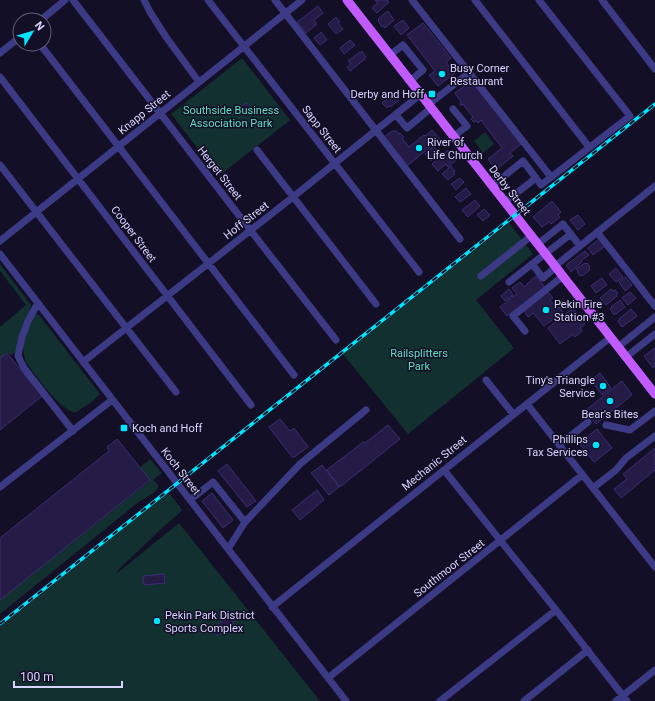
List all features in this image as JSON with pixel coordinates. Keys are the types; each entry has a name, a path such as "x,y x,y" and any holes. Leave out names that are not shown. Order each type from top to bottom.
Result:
{"main road":[{"name":"Derby Street","path":"347,0 626,357 652,384 655,394"}],"street":[{"path":"51,12 65,0"},
{"name":"Herget Street","path":"73,0 336,340"},
{"path":"144,0 166,37 199,82"},
{"name":"Sapp Street","path":"208,0 419,272"},
{"path":"275,0 460,239"},
{"name":"Knapp Street","path":"0,241 302,0"},
{"path":"412,0 550,177"},
{"path":"475,0 589,147"},
{"path":"492,186 523,161 541,185 630,116 539,0"},
{"path":"602,0 655,69"},
{"path":"0,53 12,43"},
{"path":"390,55 404,45 423,70 410,81"},
{"path":"46,52 294,375"},
{"path":"396,115 406,128 469,73"},
{"name":"Cooper Street","path":"0,77 251,405"},
{"name":"Hoff Street","path":"83,362 251,231 421,94"},
{"path":"453,109 467,126 454,136"},
{"path":"257,150 376,304"},
{"path":"0,165 176,392"},
{"path":"505,202 536,178"},
{"path":"532,264 543,278 597,232 655,186"},
{"path":"538,244 563,224 580,246"},
{"path":"597,232 655,306"},
{"path":"509,282 571,234"},
{"path":"481,276 531,236"},
{"name":"Koch Street","path":"0,254 346,701"},
{"path":"525,331 512,316 563,276"},
{"path":"38,303 26,326 18,356 24,368 73,431"},
{"path":"618,346 654,320"},
{"path":"626,357 655,334"},
{"name":"Mechanic Street","path":"272,607 513,414 611,338"},
{"path":"486,380 513,414"},
{"path":"0,487 112,400"},
{"path":"527,404 655,567"},
{"path":"228,550 245,522 300,464 366,410"},
{"path":"606,425 630,430 655,411"},
{"path":"559,444 588,422"},
{"path":"593,488 616,470 626,458 655,436"},
{"path":"444,470 625,698"},
{"name":"Southmoor Street","path":"328,678 582,475"},
{"path":"190,500 213,482 245,522"},
{"path":"440,701 556,610"},
{"path":"524,701 588,650"},
{"path":"616,701 625,698 655,670"}],"green space":[{"name":"Southside Business Association Park","path":"242,58 290,120 219,176 171,114"},
{"path":"485,132 494,144 483,153 474,141"},
{"name":"Railsplitters Park","path":"509,223 533,254 476,300 514,348 408,434 343,354"},
{"path":"0,264 31,307 16,351 12,355 7,353 0,358 0,327 26,305 0,271"},
{"path":"36,314 39,315 100,394 93,401 75,413 68,410 55,399 27,364 24,351 25,338 29,325"},
{"path":"150,459 162,473 153,480 158,485 158,488 0,614 0,600 150,481 140,467"},
{"name":"Pekin Park District Sports Complex","path":"169,494 182,510 120,568 116,574 179,523 320,701 0,701 0,627 165,495"}],"building":[{"path":"375,0 387,0 389,2 377,13 372,8 378,3"},
{"path":"318,6 323,13 314,20 317,24 306,33 297,22"},
{"path":"388,11 394,20 385,28 383,26 382,27 378,19"},
{"path":"336,17 340,22 338,23 343,29 336,34 328,24"},
{"path":"403,20 409,28 401,35 394,26"},
{"path":"423,23 451,58 446,62 455,73 438,86 429,75 435,71 407,35"},
{"path":"321,32 327,40 320,45 314,38"},
{"path":"350,40 355,45 344,54 340,48"},
{"path":"362,51 366,57 365,59 350,71 347,67 351,64 348,61"},
{"path":"471,81 521,144 510,153 513,156 496,170 488,159 502,148 481,120 478,123 471,119 473,117 463,104 461,106 461,102 455,93"},
{"path":"394,94 399,100 387,108 382,103"},
{"path":"246,103 251,109 245,113 241,107"},
{"path":"432,130 440,139 407,166 384,137 392,131 396,131 404,137 402,138 409,147"},
{"path":"433,146 439,154 431,161 425,154"},
{"path":"448,150 456,160 448,167 446,164 438,171 432,164"},
{"path":"451,166 455,171 453,172 455,174 448,180 442,174"},
{"path":"460,178 464,182 456,190 451,184"},
{"path":"466,188 471,194 460,202 455,197"},
{"path":"475,200 480,206 468,217 462,210"},
{"path":"552,201 561,212 558,215 560,217 551,224 549,222 542,227 533,217"},
{"path":"484,209 490,215 483,221 477,215"},
{"path":"578,215 585,224 578,230 570,220"},
{"path":"599,239 605,246 593,255 588,248"},
{"path":"585,251 589,255 571,272 566,265"},
{"path":"587,263 590,267 590,270 580,276 576,269"},
{"path":"616,268 623,277 616,282 609,274"},
{"path":"536,276 545,287 507,316 500,307 510,299 509,298 505,301 501,296 509,289 513,295 511,296 512,297 517,294 512,288 520,282 524,287"},
{"path":"625,277 632,285 625,291 619,282"},
{"path":"602,278 607,285 596,293 591,286"},
{"path":"611,289 618,293 616,295 617,296 606,305 600,298"},
{"path":"548,292 553,298 550,300 557,309 559,307 563,312 544,326 533,313 528,317 524,311"},
{"path":"630,292 636,298 628,305 622,298"},
{"path":"620,300 625,307 614,315 610,309"},
{"path":"573,308 585,324 580,328 582,331 575,337 573,334 560,344 548,328"},
{"path":"631,309 637,316 622,327 618,321 620,320 619,319"},
{"path":"655,348 655,366 653,368 644,356"},
{"path":"7,353 42,396 0,430 0,358"},
{"path":"600,373 611,388 602,395 591,380"},
{"path":"622,381 632,395 596,424 585,411"},
{"path":"280,419 290,431 294,428 308,447 293,458 269,427"},
{"path":"388,425 400,439 340,487 327,470"},
{"path":"597,429 612,448 594,462 579,443"},
{"path":"117,439 150,480 0,600 0,538 109,451 107,447"},
{"path":"655,448 655,470 621,498 614,489 627,479 623,474"},
{"path":"227,464 256,501 247,507 218,471"},
{"path":"322,465 339,487 329,495 311,473"},
{"path":"317,490 324,500 300,520 292,510"},
{"path":"212,493 233,520 223,528 202,501"},
{"path":"164,574 165,583 144,585 143,576"},
{"path":"229,616 234,623 217,636 212,629"}],"railway":[{"path":"0,624 655,104"}],"place":[{"name":"Busy Corner Restaurant","path":"442,74"},
{"name":"Derby and Hoff","path":"432,94"},
{"name":"River of Life Church","path":"419,148"},
{"name":"Pekin Fire Station #3","path":"546,310"},
{"name":"Tiny's Triangle Service","path":"603,386"},
{"name":"Bear's Bites","path":"610,401"},
{"name":"Koch and Hoff","path":"124,428"},
{"name":"Phillips Tax Services","path":"596,445"},
{"name":"Pekin Park District Sports Complex","path":"157,621"}]}
